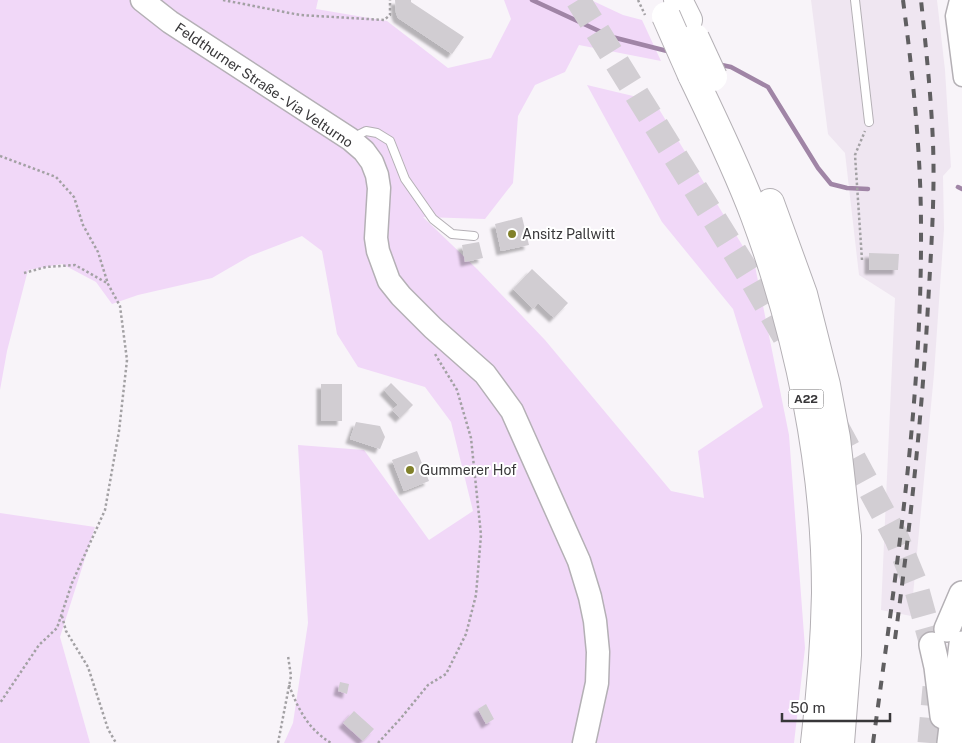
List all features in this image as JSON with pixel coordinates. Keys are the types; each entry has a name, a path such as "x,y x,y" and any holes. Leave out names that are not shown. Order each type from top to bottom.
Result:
{"highway":[{"name":"A22","path":"667,11 748,151 786,245 803,294 829,403 836,438 847,536 847,655 840,743"},
{"name":"A22","path":"703,76 729,152 769,254 796,352 807,403 820,486 826,591 824,645 815,743"}],"main road":[{"path":"944,743 940,690 947,639 962,594"},
{"path":"947,639 950,743"}],"street":[{"name":"Feldthurner Straße - Via Velturno","path":"142,0 170,22 350,139 372,162 377,174 379,188 376,238 382,265 389,281 433,328 485,374 512,411 578,561 590,597 598,652 597,683 584,743"},
{"path":"958,0 954,16 962,78"}],"lane":[{"path":"855,0 869,122"},
{"path":"350,139 366,131 378,133 390,141 405,179 433,219 452,234 474,236"}],"path":[{"path":"223,0 300,15 384,20 390,15 390,0"},
{"path":"638,0 667,11"},
{"path":"862,260 855,155 869,122"},
{"path":"0,156 56,177 74,197 83,225 98,252 108,284 120,306 127,360 119,431 105,510 72,583 57,628 38,646 0,703"},
{"path":"24,273 46,266 75,265 108,284"},
{"path":"378,743 428,685 446,674 466,634 476,595 481,535 471,438 457,390 435,356 433,328"},
{"path":"61,614 66,631 88,667 108,729 116,743"},
{"path":"278,743 291,676 288,656"},
{"path":"289,685 306,721 316,733 330,743"}],"shaded area":[{"path":"0,0 318,0 316,9 387,21 448,68 491,58 511,19 504,0 591,0 623,15 642,20 661,61 579,45 565,72 535,85 518,116 513,183 485,219 423,217 477,269 545,340 671,491 704,498 698,451 763,407 733,309 662,222 587,85 654,101 755,266 789,435 805,648 794,743 284,743 293,723 308,623 298,445 364,450 429,540 473,511 451,422 425,387 358,367 337,334 322,251 302,236 250,256 212,278 138,295 112,304 96,282 62,264 28,270 7,351 0,390"},
{"path":"811,0 937,0 945,70 951,167 943,176 944,229 934,374 911,616 881,610 895,298 859,275 845,153 828,134"},
{"path":"0,513 95,527 60,637 90,743 0,743"}],"building":[{"path":"395,0 411,0 411,2 464,37 452,54 398,18"},
{"name":"Ansitz Pallwitt","path":"522,217 529,245 501,251 495,224"},
{"path":"479,242 483,258 465,262 462,245"},
{"path":"869,253 899,254 898,270 869,270"},
{"path":"532,269 568,303 554,318 538,303 533,309 513,289"},
{"path":"391,383 413,405 400,418 392,410 398,405 384,390"},
{"path":"321,384 342,384 342,421 321,421"},
{"path":"356,422 380,426 385,437 380,449 350,439"},
{"path":"417,451 429,481 404,491 392,460"},
{"path":"340,682 349,684 347,694 338,691"},
{"path":"486,704 494,719 486,724 478,709"},
{"path":"354,711 374,729 363,741 343,723"}],"waterway":[{"path":"532,0 612,37 671,52"},
{"path":"717,64 731,67 768,87 818,168 831,184 847,188 868,189"},
{"path":"958,187 962,189"}],"tunnel":[{"path":"578,0 751,278 790,346"},
{"path":"836,426 897,539 915,583 932,645"},
{"path":"930,743 935,687"}],"railway":[{"path":"873,743 906,487 917,358 920,293 921,200 918,143 903,0"},
{"path":"895,639 919,431 932,224 932,125 921,0"}],"place":[{"name":"Ansitz Pallwitt","path":"512,234"},
{"name":"Gummerer Hof","path":"410,470"}]}
